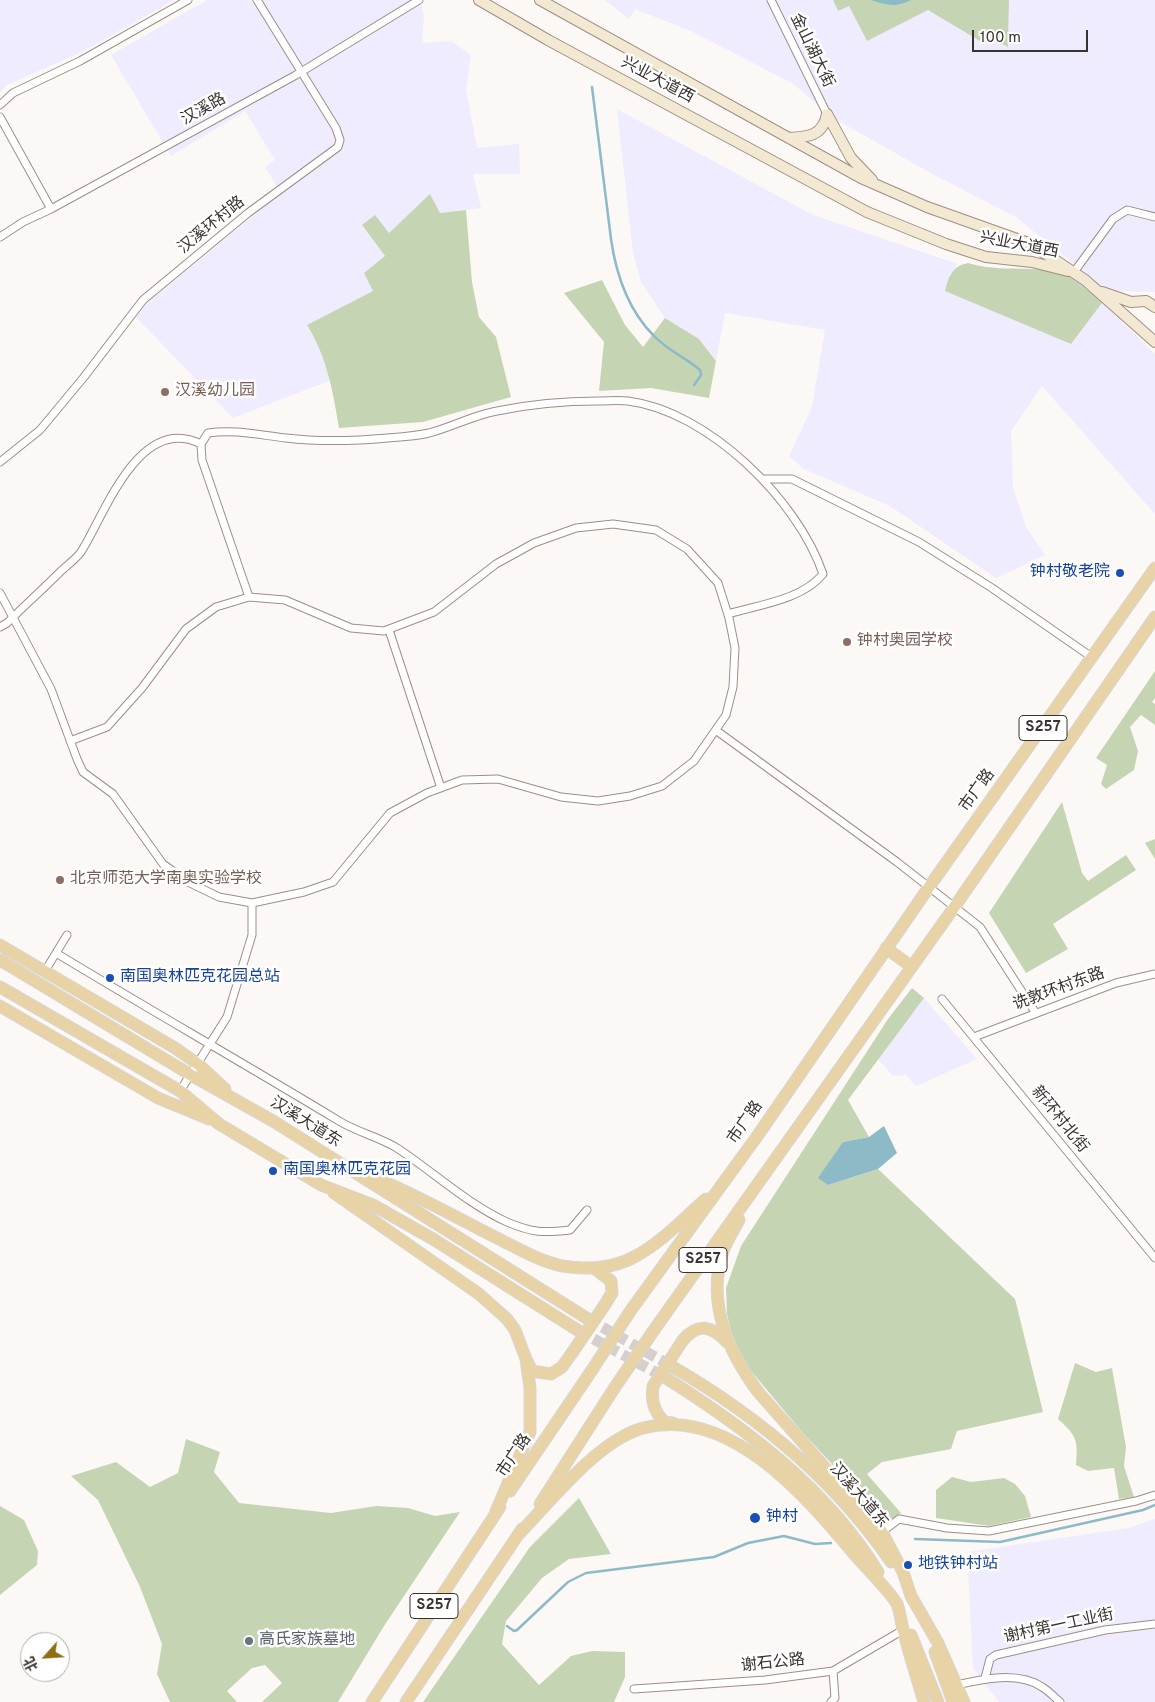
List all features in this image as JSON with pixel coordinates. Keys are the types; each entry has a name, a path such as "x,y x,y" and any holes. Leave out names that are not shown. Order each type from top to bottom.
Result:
{"main road":[{"name":"市广路","path":"372,1702 496,1511 631,1310 723,1184 928,887 1093,658 1155,568"},
{"name":"S257","path":"406,1702 566,1466 615,1387 654,1330 955,906 1155,617"},
{"path":"0,945 198,1064 238,1101"},
{"path":"886,948 912,967"},
{"name":"汉溪大道东","path":"0,960 123,1035 238,1101 588,1319"},
{"path":"0,988 180,1091 219,1124"},
{"path":"0,1006 158,1098 219,1124 321,1185 486,1301 507,1319 514,1330 532,1371 551,1374 562,1367 612,1294 611,1281 594,1268"},
{"path":"113,1051 123,1035"},
{"path":"342,1165 399,1187 529,1255 562,1266 594,1268 606,1267 635,1257 654,1244 723,1184"},
{"path":"321,1185 336,1189 382,1210 579,1331"},
{"path":"727,1342 717,1287 722,1254 753,1191"},
{"path":"924,1702 897,1604 836,1532 762,1460 713,1433 664,1422 660,1417 653,1405 653,1386 690,1332 702,1328 718,1332 727,1342 744,1373 759,1393 882,1532 903,1572 911,1596 938,1643 964,1702"},
{"path":"496,1511 530,1432 530,1388 526,1359"},
{"name":"汉溪大道东","path":"672,1367 736,1405 784,1442 815,1471 875,1538 911,1596 924,1624 953,1702"},
{"name":"汉溪大道东","path":"666,1378 730,1419 785,1465 847,1528 874,1565 897,1604 938,1702"},
{"path":"518,1535 581,1469 599,1453 642,1429 680,1425"}],"street":[{"path":"0,104 13,93 80,61 188,0"},
{"name":"汉溪环村路","path":"0,462 40,430 84,377 143,300 248,213 338,147 340,140 336,128 258,0"},
{"name":"汉溪路","path":"0,237 23,222 52,209 301,72 418,0"},
{"name":"兴业大道西","path":"479,0 548,40 867,212 937,241 986,257 1032,262 1074,272"},
{"name":"兴业大道西","path":"540,0 621,43 788,138 888,190 927,207 1030,244 1074,272"},
{"name":"金山湖大街","path":"771,0 827,114"},
{"path":"788,138 809,137 816,134 822,130 827,114"},
{"path":"827,114 852,158 870,179 888,190"},
{"path":"0,117 52,209"},
{"path":"1155,217 1127,210 1120,213 1113,219 1074,272 1155,342"},
{"path":"1094,288 1131,302 1150,300 1155,307"},
{"path":"249,597 202,460 200,444 208,433 228,430 332,442 388,438 428,433 496,411 558,401 628,401 669,412 728,447 763,479 798,522 817,558 823,574 814,585 791,595 728,614"},
{"path":"0,626 12,618 80,553 111,498 138,457 152,446 166,440 182,438 200,444"},
{"path":"763,479 792,479 919,542 992,588 1093,658"},
{"path":"0,593 51,689 70,741 83,772 113,794 163,864 188,882 219,897 252,903 304,892 332,882 390,813 440,788 462,780 498,778 561,797 598,801 630,796 662,786 694,761 717,731 726,715 733,687 735,648 728,614 718,583 687,549 656,530 613,524 576,528 534,543 496,564 434,612 389,630 351,628 285,600 249,597 216,607 186,629 142,688 108,726 70,741"},
{"path":"389,630 440,788"},
{"path":"717,731 955,906 980,927 1035,1012"},
{"path":"180,1091 211,1045 227,1017 252,935 252,903"},
{"path":"45,971 67,935"},
{"path":"56,953 308,1100 340,1122 396,1148 434,1177 506,1221 540,1233 570,1230 587,1210"},
{"name":"诜敦环村东路","path":"974,1037 1035,1012 1116,983 1155,974"},
{"name":"新环村北街","path":"942,999 1155,1258"},
{"path":"882,1532 899,1519 947,1528 989,1531 1136,1501 1155,1495"},
{"name":"谢村第一工业街","path":"985,1678 990,1659 996,1655 1105,1630 1155,1624"},
{"name":"谢石公路","path":"634,1689 765,1680 833,1671 903,1630"},
{"path":"831,1702 835,1698 833,1671"},
{"path":"957,1685 985,1678 1020,1680 1041,1686 1060,1702"}],"shaded area":[{"path":"0,0 174,0 84,51 7,85 0,92"},
{"path":"207,0 420,0 424,16 422,43 451,41 471,55 466,89 477,148 519,144 520,174 473,174 481,208 440,213 430,195 389,233 362,226 385,256 373,291 307,325 318,343 331,380 233,418 136,317 144,306 281,193 265,167 275,160 245,111 171,156 111,55"},
{"path":"605,0 833,0 838,11 849,5 867,41 928,9 985,44 990,38 1008,47 1009,0 1155,0 1155,292 1107,291 1016,217 936,176 835,119 792,83 693,32 635,9 629,19"},
{"path":"617,109 813,215 958,264 949,275 1071,344 1102,303 1155,354 1155,514 1042,386 1011,431 1013,487 1026,527 1045,555 996,578 890,506 804,469 789,456 812,407 825,330 725,313 716,361 699,339 665,318 641,282 633,253"},
{"path":"924,998 977,1059 916,1086 906,1075 893,1076 877,1058"},
{"path":"1155,1519 1155,1702 999,1702 973,1668 967,1552 1129,1528"}],"green space":[{"path":"833,0 1009,0 1008,47 990,38 985,44 928,10 867,41 849,6 838,11"},
{"path":"430,194 440,213 466,210 472,282 479,317 496,337 511,397 423,422 339,428 332,388 320,349 307,325 373,291 364,273 385,256 362,225 375,215 389,233"},
{"path":"968,263 979,266 1060,273 1079,284 1102,303 1071,344 945,291 955,269"},
{"path":"602,280 625,325 643,347 665,318 699,339 716,361 709,398 651,388 599,391 604,342 564,293"},
{"path":"1155,671 1155,698 1152,702 1155,704 1155,725 1141,715 1130,727 1138,751 1134,770 1106,789 1101,784 1107,765 1096,758"},
{"path":"1062,802 1082,873 1088,881 1126,855 1136,870 1053,924 1068,949 1026,973 989,913"},
{"path":"1155,839 1155,859 1145,843"},
{"path":"912,988 924,998 848,1100 869,1137 843,1142 828,1185 878,1169 1015,1299 1043,1412 957,1431 951,1449 882,1462 867,1474 901,1513 888,1524 802,1432 747,1366 733,1340 727,1314 726,1288 741,1246 888,1019"},
{"path":"1075,1363 1096,1372 1112,1368 1126,1447 1124,1466 1134,1497 1119,1499 1114,1468 1088,1471 1076,1465 1077,1450 1075,1439 1073,1434 1058,1419"},
{"path":"186,1439 220,1452 214,1472 239,1503 331,1513 376,1506 408,1508 435,1516 460,1512 384,1626 338,1702 262,1702 282,1683 265,1665 252,1668 227,1691 237,1702 170,1702 157,1674 162,1644 140,1587 98,1500 71,1476 116,1462 150,1487 178,1473"},
{"path":"952,1477 971,1482 1004,1478 1015,1484 1025,1496 1031,1517 989,1526 936,1518 936,1490"},
{"path":"579,1498 611,1554 569,1559 542,1578 506,1621 502,1644 539,1685 571,1656 592,1651 625,1652 625,1677 614,1702 423,1702 530,1547"},
{"path":"0,1506 24,1520 38,1551 37,1565 0,1595"}],"water":[{"path":"871,0 911,0 891,5"},
{"path":"884,1126 897,1153 878,1169 828,1185 818,1178 843,1142 869,1137"}],"waterway":[{"path":"592,87 611,239 620,278 630,303 645,326 665,346 700,370 701,375 694,385"},
{"path":"915,1539 1000,1542 1143,1510 1155,1505"},
{"path":"507,1626 514,1631 517,1630 568,1582 586,1573 714,1557 748,1543 784,1536 815,1544 831,1543"}],"tunnel":[{"path":"588,1319 673,1367"},
{"path":"579,1331 666,1378"}],"place":[{"name":"汉溪幼儿园","path":"165,392"},
{"name":"钟村敬老院","path":"1120,573"},
{"name":"钟村奥园学校","path":"847,642"},
{"name":"北京师范大学南奥实验学校","path":"60,880"},
{"name":"南国奥林匹克花园总站","path":"110,978"},
{"name":"南国奥林匹克花园","path":"273,1171"},
{"name":"钟村","path":"755,1518"},
{"name":"地铁钟村站","path":"908,1565"},
{"name":"高氏家族墓地","path":"249,1641"}]}
